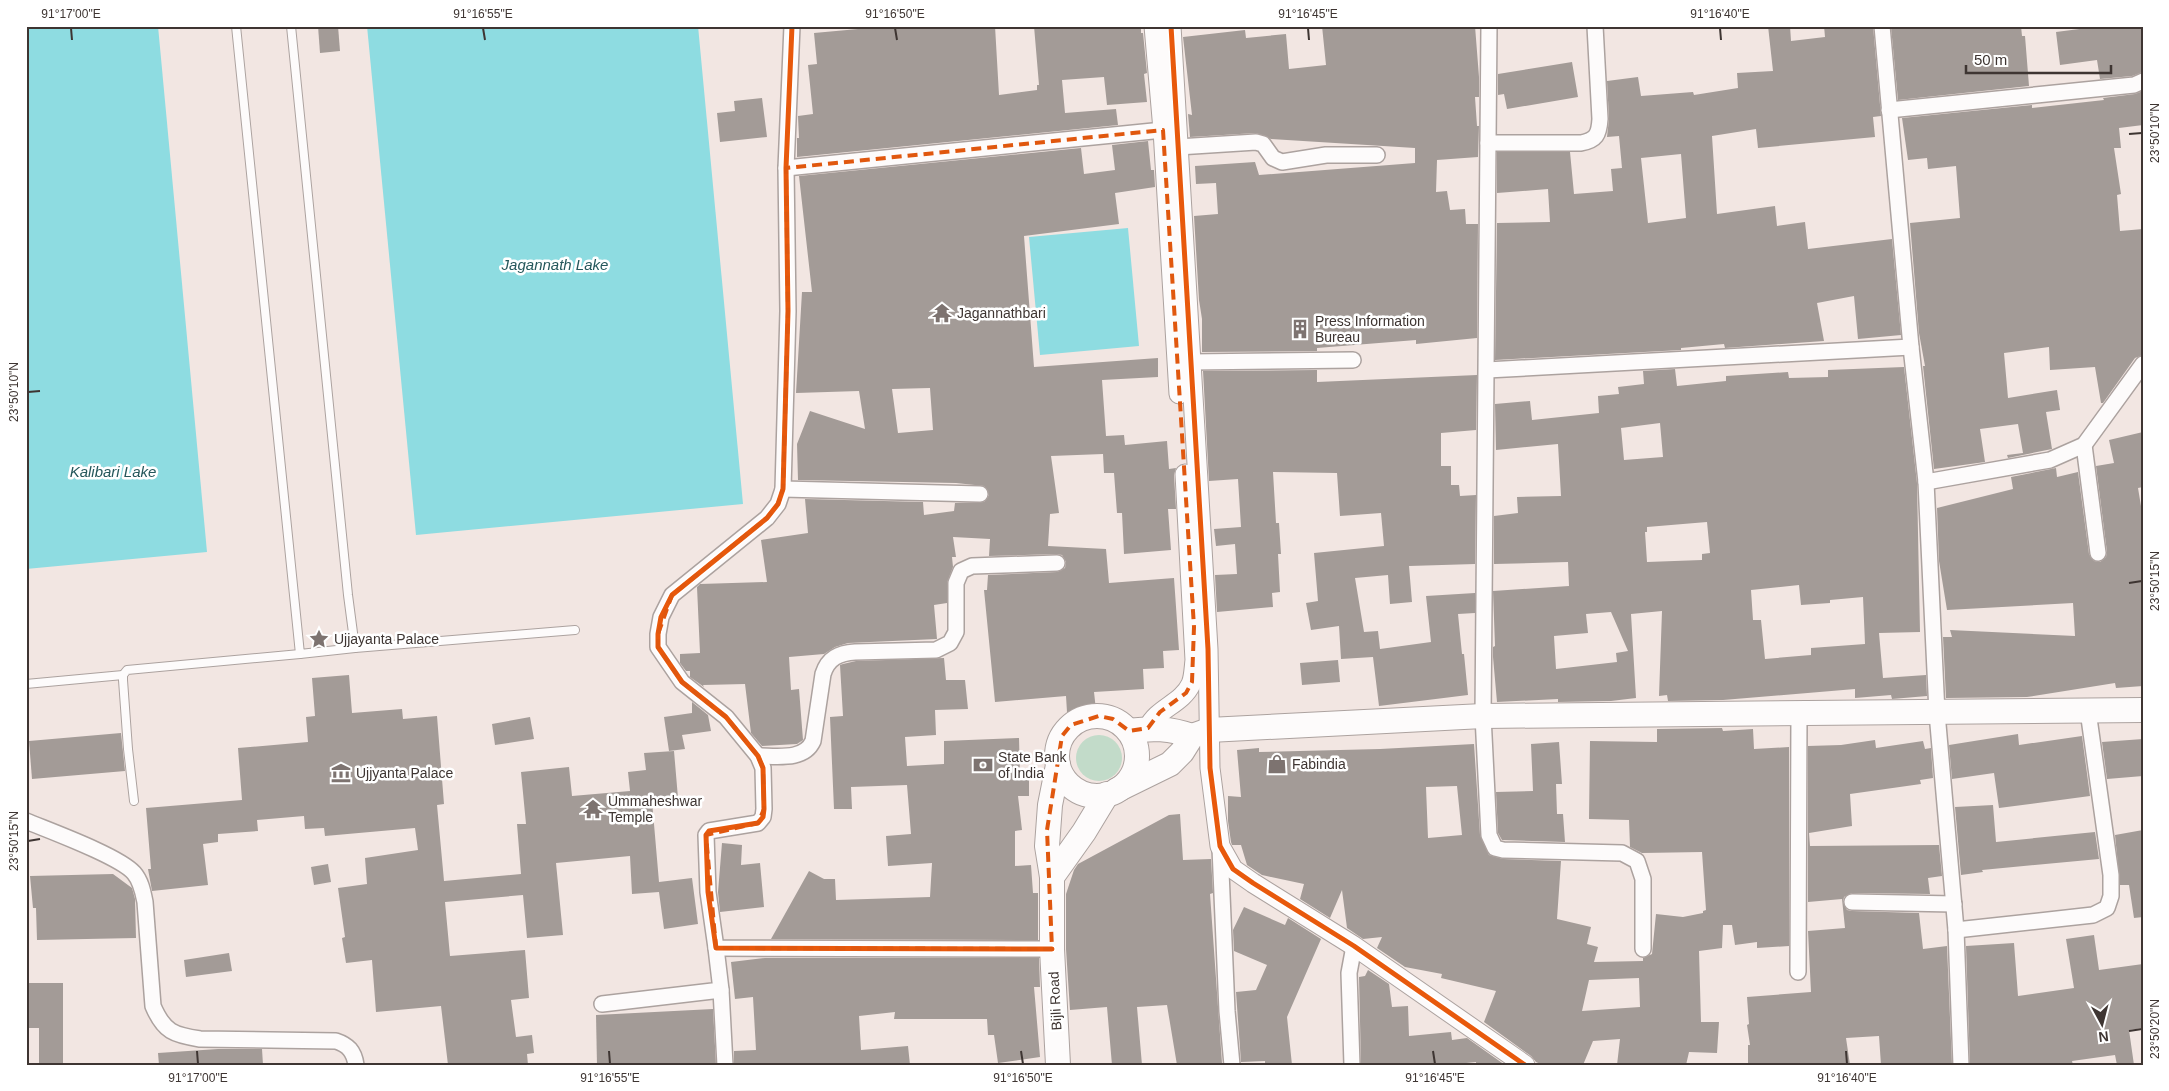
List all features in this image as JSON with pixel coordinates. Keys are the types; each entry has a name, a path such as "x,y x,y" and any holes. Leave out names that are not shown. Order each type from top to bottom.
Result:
{"main road":[{"path":"1200,733 1170,764 1112,792 1089,794 1075,789 1064,778 1058,765 1058,750 1062,736 1071,725 1084,718 1099,716 1113,719 1138,730 1175,730 1200,733 1483,716 2143,710"},
{"path":"1052,877 1112,792 1128,781 1136,768 1138,753 1134,739 1138,730"},
{"name":"Bijli Road","path":"1058,765 1047,830 1047,846 1052,877 1052,950 1058,1065"}],"street":[{"path":"725,1065 721,990 708,892 706,835 709,832 758,823 763,817 763,768 758,756 726,717 682,682 658,647 658,634 661,617 672,595 767,518 778,504 783,489 788,311 786,168 792,26"},
{"path":"1138,730 1186,693 1192,682 1195,660 1163,130 1154,26"},
{"path":"1171,26 1208,648 1200,733 1210,768 1220,846 1227,1011 1232,1065"},
{"path":"1489,26 1483,716 1489,835 1495,848 1503,850 1622,853 1632,857 1640,867 1643,879 1643,950"},
{"path":"1488,143 1580,143 1594,139 1598,134 1600,119 1595,26"},
{"path":"1882,26 1911,347 1926,482 1937,713 1956,930 1961,1065"},
{"path":"1889,110 2134,85 2143,81"},
{"path":"786,168 1163,130"},
{"path":"1178,147 1256,142 1263,144 1272,158 1282,162 1320,155 1377,155"},
{"path":"1487,370 1911,347"},
{"path":"1190,362 1353,360"},
{"path":"1926,482 2050,460 2084,445 2143,364"},
{"path":"2084,445 2098,554"},
{"path":"783,489 980,494"},
{"path":"758,756 798,755 810,747 813,741 823,674 826,665 833,658 843,653 855,652 936,650 950,644 956,632 956,583 960,571 972,566 1057,563"},
{"path":"1956,930 2093,914 2107,908 2111,896 2111,875 2088,711"},
{"path":"1798,972 1799,714"},
{"path":"30,825 119,861 134,873 142,886 145,902 153,1006 159,1019 169,1031 181,1036 200,1039 336,1041 351,1049 356,1065"},
{"path":"1220,846 1233,869 1354,946 1525,1065"},
{"path":"1852,902 1954,904"},
{"path":"1352,1065 1349,973 1354,946"},
{"path":"716,948 1052,950"},
{"path":"602,1004 721,990"}],"lane":[{"path":"236,26 300,654"},
{"path":"291,26 348,595 356,648"},
{"path":"134,801 123,675 127,670 356,648 575,630"},
{"path":"26,684 123,675"}],"highlighted area":[{"path":"1163,130 1194,627 1192,682 1186,693 1160,712 1148,728 1129,731 1113,719 1099,716 1071,725 1062,736 1047,830 1052,949 716,948 706,835 758,823 764,809 763,768 758,756 726,717 682,682 658,647 658,634 672,595 767,518 778,504 783,489 788,311 786,168"}],"green space":[{"path":"1095,735 1103,735 1112,739 1118,745 1122,758 1118,771 1112,777 1103,781 1095,781 1086,777 1080,771 1076,762 1076,754 1080,745 1086,739"}],"water":[{"name":"Kalibari Lake","path":"26,26 158,26 207,552 26,569"},
{"name":"Jagannath Lake","path":"367,26 698,26 743,504 416,535"},
{"path":"1128,228 1139,346 1040,355 1029,237"}],"building":[{"path":"318,26 338,26 340,51 320,53"},
{"path":"869,26 995,26 999,95 1037,90 1037,85 1039,85 1034,26 1141,26 1147,73 1144,74 1147,102 1107,105 1104,77 1062,80 1065,113 1116,109 1118,125 797,157 797,138 799,138 798,116 813,114 808,65 817,64 814,33 869,28"},
{"path":"1322,26 1475,26 1479,77 1479,97 1475,97 1477,126 1479,126 1478,157 1437,160 1436,192 1447,191 1450,210 1465,209 1466,224 1478,224 1477,338 1416,344 1416,340 1317,348 1317,351 1202,352 1202,319 1199,300 1194,216 1218,214 1216,183 1196,184 1195,166 1255,162 1259,175 1415,163 1415,148 1271,139 1256,133 1190,137 1188,114 1192,115 1183,37 1245,30 1246,38 1286,34 1289,69 1326,65"},
{"path":"1768,26 1790,26 1791,41 1825,37 1824,26 1873,26 1881,116 1873,117 1875,137 1758,148 1756,129 1712,136 1717,214 1775,206 1777,226 1805,222 1808,249 1892,239 1901,335 1858,339 1854,296 1817,303 1824,341 1725,348 1724,344 1681,348 1681,350 1495,360 1497,223 1550,222 1548,189 1497,193 1497,152 1570,152 1574,194 1613,191 1611,169 1622,168 1619,136 1607,137 1609,119 1607,81 1638,77 1641,96 1693,92 1694,95 1738,88 1737,73 1773,71","holes":["1681,154 1686,218 1648,223 1641,158"]},
{"path":"2021,26 2022,36 2025,36 2029,86 1898,100 1891,27"},
{"path":"2103,26 2143,26 2143,72 2132,76 2100,79 2097,60 2060,65 2056,32"},
{"path":"1572,62 1578,97 1507,109 1504,94 1498,95 1498,74"},
{"path":"2143,91 2143,125 2119,128 2121,148 2114,148 2121,194 2117,195 2120,231 2143,229 2143,355 2135,358 2103,403 2101,403 2095,367 2050,370 2049,347 2004,353 2008,398 2057,390 2060,410 2046,412 2052,449 2008,458 2007,455 2023,453 2018,424 1980,429 1985,462 1934,469 1923,366 1925,366 1919,333 1910,223 1960,218 1956,166 1928,169 1927,158 1908,160 1902,118 2032,105 2032,108 2104,100 2103,98 2135,94"},
{"path":"762,98 767,137 720,142 717,113 735,111 734,101"},
{"path":"1148,141 1151,170 1154,170 1155,187 1115,193 1119,224 1024,236 1034,367 1158,358 1158,377 1102,380 1106,436 1124,435 1125,445 1167,441 1169,469 1176,468 1174,475 1176,509 1168,509 1171,550 1124,554 1122,513 1117,513 1114,473 1104,473 1103,454 1051,456 1059,513 1050,514 1048,546 1106,549 1109,583 1174,578 1179,650 1163,651 1164,668 1143,669 1144,689 1094,692 1096,710 1067,712 1066,696 995,702 984,590 987,590 988,575 1057,572 1065,568 1066,562 1062,555 1057,554 989,556 990,539 953,537 956,557 952,557 953,567 947,583 947,603 934,605 937,639 848,643 835,647 824,654 789,657 791,690 799,689 803,740 797,744 762,746 751,733 745,684 703,685 704,687 690,677 690,671 686,671 680,663 680,654 700,653 697,587 700,584 767,582 761,540 808,533 805,499 923,502 924,515 954,511 955,503 984,502 989,495 984,486 956,483 798,480 797,444 810,411 865,429 859,391 796,393 802,292 812,292 799,176 1081,148 1084,174 1115,170 1112,145","holes":["930,388 933,430 898,433 892,389"]},
{"path":"1904,367 1917,483 1920,632 1879,633 1883,678 1926,675 1927,696 1892,699 1891,695 1855,698 1855,689 1723,700 1668,701 1667,695 1659,696 1662,611 1631,614 1636,698 1611,701 1558,702 1558,699 1497,702 1493,657 1493,647 1495,646 1493,591 1569,586 1568,562 1494,564 1494,516 1518,513 1517,497 1561,496 1558,444 1496,450 1495,404 1530,401 1532,420 1599,413 1598,396 1619,394 1618,387 1644,384 1643,371 1675,369 1677,386 1726,381 1726,376 1788,372 1789,378 1828,377 1828,370","holes":["1660,423 1663,457 1624,460 1621,428","1707,522 1710,553 1702,554 1702,560 1647,562 1645,532 1647,532 1647,527","1799,585 1801,605 1830,603 1830,600 1863,597 1865,644 1811,648 1811,655 1765,659 1761,620 1753,620 1751,590","1611,612 1628,651 1616,653 1617,662 1556,669 1554,636 1588,633 1586,614"]},
{"path":"1317,370 1317,382 1477,375 1476,430 1441,433 1441,466 1451,466 1451,485 1459,485 1460,496 1476,495 1475,564 1409,566 1412,602 1390,604 1388,575 1355,578 1364,632 1378,631 1380,649 1431,642 1426,596 1475,593 1475,613 1458,614 1468,695 1379,706 1373,657 1341,659 1339,626 1311,630 1306,603 1318,601 1314,553 1384,546 1381,513 1340,516 1337,473 1273,472 1276,523 1279,523 1281,554 1278,554 1280,592 1272,593 1273,607 1217,612 1215,575 1237,574 1235,544 1216,546 1214,529 1241,527 1238,479 1209,481 1203,371"},
{"path":"2143,432 2143,487 2138,488 2143,518 2143,686 2116,688 2115,683 2027,697 1946,698 1943,637 1952,637 1950,630 2075,636 2073,603 1947,610 1939,561 1937,508 2013,489 2011,477 2056,468 2057,477 2078,472 2089,554 2094,561 2100,562 2106,557 2107,552 2096,466 2114,463 2109,440"},
{"path":"944,658 946,680 965,680 968,709 935,710 936,735 905,737 907,766 944,764 944,741 1019,738 1020,776 1029,776 1029,796 1018,796 1022,830 1015,831 1015,866 1031,865 1033,893 1038,893 1038,940 771,939 809,871 824,879 835,879 836,900 930,897 932,863 888,866 886,836 911,834 907,785 851,787 852,809 834,809 830,717 843,716 840,665 856,661"},
{"path":"1338,660 1340,682 1302,685 1300,663"},
{"path":"349,675 352,713 402,709 403,719 437,716 444,804 437,805 444,881 521,874 517,824 526,824 521,772 569,767 572,796 630,791 628,772 646,770 644,753 674,751 678,798 652,801 659,882 692,878 698,924 664,929 659,892 632,894 630,856 556,863 563,935 527,938 523,895 445,902 450,956 525,950 529,998 511,1000 516,1037 532,1035 534,1053 527,1054 528,1065 448,1065 441,1006 376,1012 372,960 346,963 342,938 345,937 338,888 367,884 365,858 418,850 415,828 325,836 324,828 305,829 304,816 257,820 258,831 218,834 218,842 203,844 208,885 152,891 148,869 151,869 146,808 242,800 238,748 308,742 306,717 315,716 312,678"},
{"path":"692,702 708,715 711,731 682,735 685,749 669,751 664,717 692,713"},
{"path":"530,717 534,739 495,745 492,724"},
{"path":"1722,728 1723,731 1753,729 1754,749 1789,747 1789,946 1757,948 1757,942 1735,945 1732,925 1723,925 1722,948 1699,951 1701,1022 1719,1022 1717,1053 1689,1052 1686,1065 1617,1065 1620,1039 1593,1041 1583,1065 1543,1065 1536,1062 1531,1056 1484,1022 1496,991 1441,978 1442,974 1405,967 1377,948 1382,937 1363,939 1347,928 1342,890 1330,918 1300,899 1304,884 1262,875 1247,865 1241,845 1232,845 1231,842 1228,821 1228,796 1241,797 1237,750 1259,748 1259,752 1380,749 1474,744 1480,835 1489,855 1503,859 1561,861 1557,919 1591,927 1587,944 1598,947 1594,962 1643,961 1643,958 1652,954 1656,914 1683,917 1703,913 1706,910 1702,852 1642,853 1630,847 1629,820 1589,819 1590,741 1657,742 1657,729","holes":["1457,786 1462,835 1428,838 1426,787","1639,978 1640,1007 1582,1011 1589,980"]},
{"path":"121,733 125,771 32,779 29,741"},
{"path":"2018,734 2019,745 2082,736 2090,796 1999,808 1994,773 1952,779 1949,745"},
{"path":"2143,739 2143,776 2107,779 2102,742"},
{"path":"1875,740 1876,748 1923,741 1925,749 1931,748 1933,778 1920,780 1921,784 1850,794 1852,826 1809,833 1810,846 1939,845 1942,876 1928,878 1930,894 1852,893 1844,897 1843,902 1847,910 1852,911 1919,913 1923,949 1947,946 1952,1065 1881,1065 1879,1036 1846,1038 1850,1065 1748,1065 1748,1045 1750,1045 1747,1025 1749,1024 1747,997 1811,992 1808,931 1845,928 1842,899 1808,902 1808,746 1841,745"},
{"path":"1559,742 1562,784 1556,784 1557,814 1563,814 1565,842 1502,840 1498,833 1496,792 1533,791 1531,744"},
{"path":"1993,805 1996,842 2095,832 2099,859 1982,870 1983,872 1961,875 1955,807"},
{"path":"1180,814 1183,860 1211,859 1213,893 1210,894 1222,1063 1177,1065 1167,1005 1137,1007 1142,1065 1112,1065 1107,1007 1070,1010 1066,949 1066,894 1078,864 1169,815"},
{"path":"2143,830 2143,917 2134,918 2129,885 2120,885 2115,835"},
{"path":"722,843 742,845 741,865 760,863 764,907 720,912 718,892"},
{"path":"328,864 331,882 314,885 311,867"},
{"path":"113,874 132,888 135,899 136,938 37,940 36,908 33,908 30,876"},
{"path":"1244,907 1285,925 1288,918 1321,939 1287,1017 1292,1065 1265,1065 1265,1061 1241,1062 1236,992 1256,990 1267,965 1234,951 1233,930"},
{"path":"2094,935 2099,970 2143,964 2143,1028 2129,1030 2134,1065 2117,1065 2115,1055 2072,1061 2073,1065 1970,1065 1966,946 2014,943 2018,996 2074,988 2066,939"},
{"path":"229,953 232,971 186,977 184,960"},
{"path":"765,958 1039,958 1040,987 1034,987 1040,1057 998,1063 994,1035 988,1035 987,1019 894,1019 895,1012 859,1016 861,1050 908,1046 910,1065 734,1065 734,1051 756,1050 753,997 735,999 731,962"},
{"path":"1368,970 1389,984 1392,1007 1408,1006 1409,1036 1451,1032 1452,1040 1467,1038 1505,1065 1476,1065 1476,1062 1447,1065 1361,1065 1359,977 1365,976"},
{"path":"26,983 63,983 63,1065 39,1065 39,1028 26,1028"},
{"path":"713,1009 716,1065 597,1065 596,1015"},
{"path":"218,1049 262,1049 263,1065 159,1065 158,1053"}],"cycle path":[{"path":"792,26 786,168 788,311 783,489 778,504 767,518 672,595 661,617 658,634 658,647 682,682 726,717 758,756 763,768 764,809 763,817 758,823 709,831 706,835 708,892 716,948 1052,949"},
{"path":"1171,26 1208,649 1210,768 1220,846 1233,869 1354,946 1525,1065"}],"place":[{"name":"Jagannathbari","path":"942,313"},
{"name":"Press Information Bureau","path":"1300,329"},
{"name":"Ujjayanta Palace","path":"319,639"},
{"name":"Fabindia","path":"1277,764"},
{"name":"State Bank of India","path":"983,765"},
{"name":"Ujjyanta Palace","path":"341,773"},
{"name":"Ummaheshwar Temple","path":"593,809"}]}
